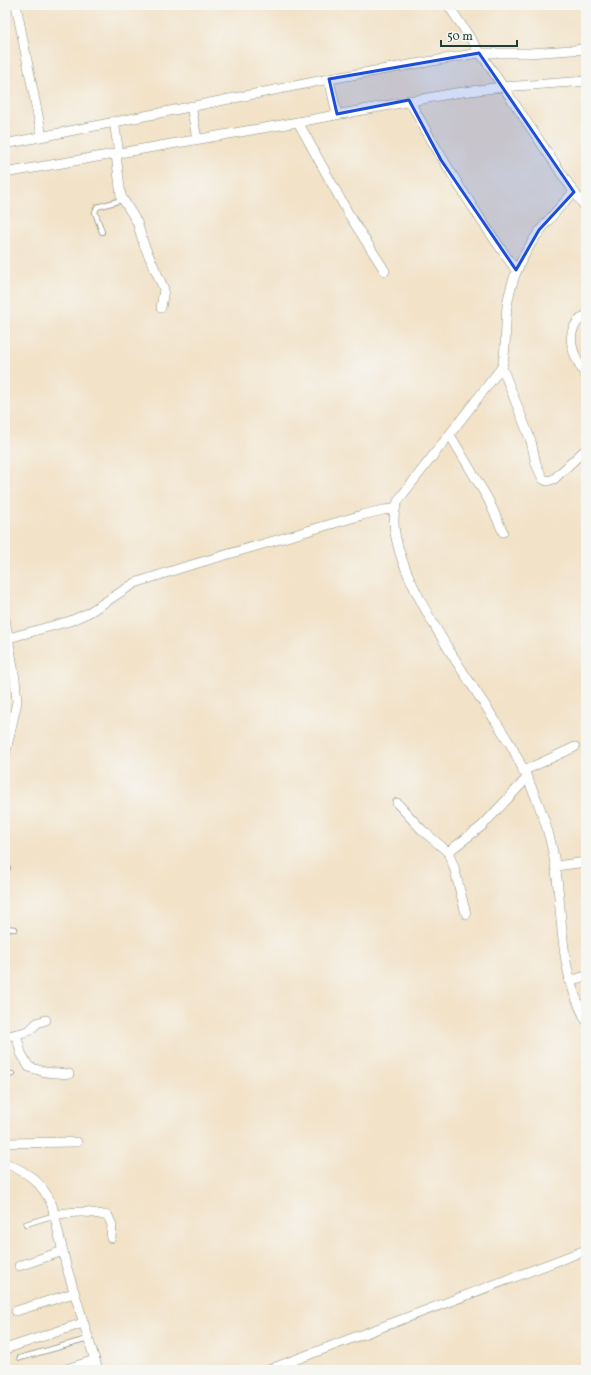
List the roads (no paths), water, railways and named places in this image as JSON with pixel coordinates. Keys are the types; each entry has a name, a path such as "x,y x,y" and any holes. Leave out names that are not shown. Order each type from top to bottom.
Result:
{"street":[{"path":"16,5 42,136"},
{"path":"460,5 450,7 481,56 586,208"},
{"path":"5,144 42,136 116,129 192,109 481,56 586,49"},
{"path":"5,173 298,122 409,100 502,87 586,81"},
{"path":"330,83 337,114"},
{"path":"409,100 441,160 471,208 516,270"},
{"path":"192,109 197,140"},
{"path":"298,122 348,213 385,271"},
{"path":"116,129 122,200 137,222 144,245 162,283 165,293 161,308"},
{"path":"574,192 539,230 523,255 516,270 510,287 507,306 505,353 502,367 400,498 394,509 393,521 399,546 426,614 502,731 539,804 549,832 556,866 562,946 569,981 579,1007 586,1020"},
{"path":"586,314 574,325 572,339 575,353 586,376"},
{"path":"502,367 531,441 536,464 543,479 547,481 554,479 586,450"},
{"path":"450,435 488,499 503,532"},
{"path":"7,638 70,621 141,581 362,515 394,509"},
{"path":"5,619 15,679 17,702 5,755"},
{"path":"448,852 482,826 525,774 575,747"},
{"path":"397,803 422,830 448,852 454,867 466,914"},
{"path":"556,866 586,862"},
{"path":"569,981 586,976"},
{"path":"5,1037 29,1031 37,1023 46,1020"},
{"path":"16,1034 21,1053 29,1067 45,1072 69,1074"},
{"path":"5,1143 77,1142"},
{"path":"5,1163 25,1171 34,1178 48,1196 64,1251 74,1293 98,1370"},
{"path":"54,1215 89,1211 108,1216 112,1225 112,1238"},
{"path":"268,1370 586,1250"},
{"path":"18,1266 64,1251"},
{"path":"16,1311 74,1293"},
{"path":"5,1349 83,1324"},
{"path":"63,1370 95,1360"}],"lane":[{"path":"102,232 95,212 97,207 122,200"},
{"path":"5,928 15,928"},
{"path":"5,1077 12,1074"},
{"path":"26,1224 54,1215"},
{"path":"20,1358 88,1339"}]}
